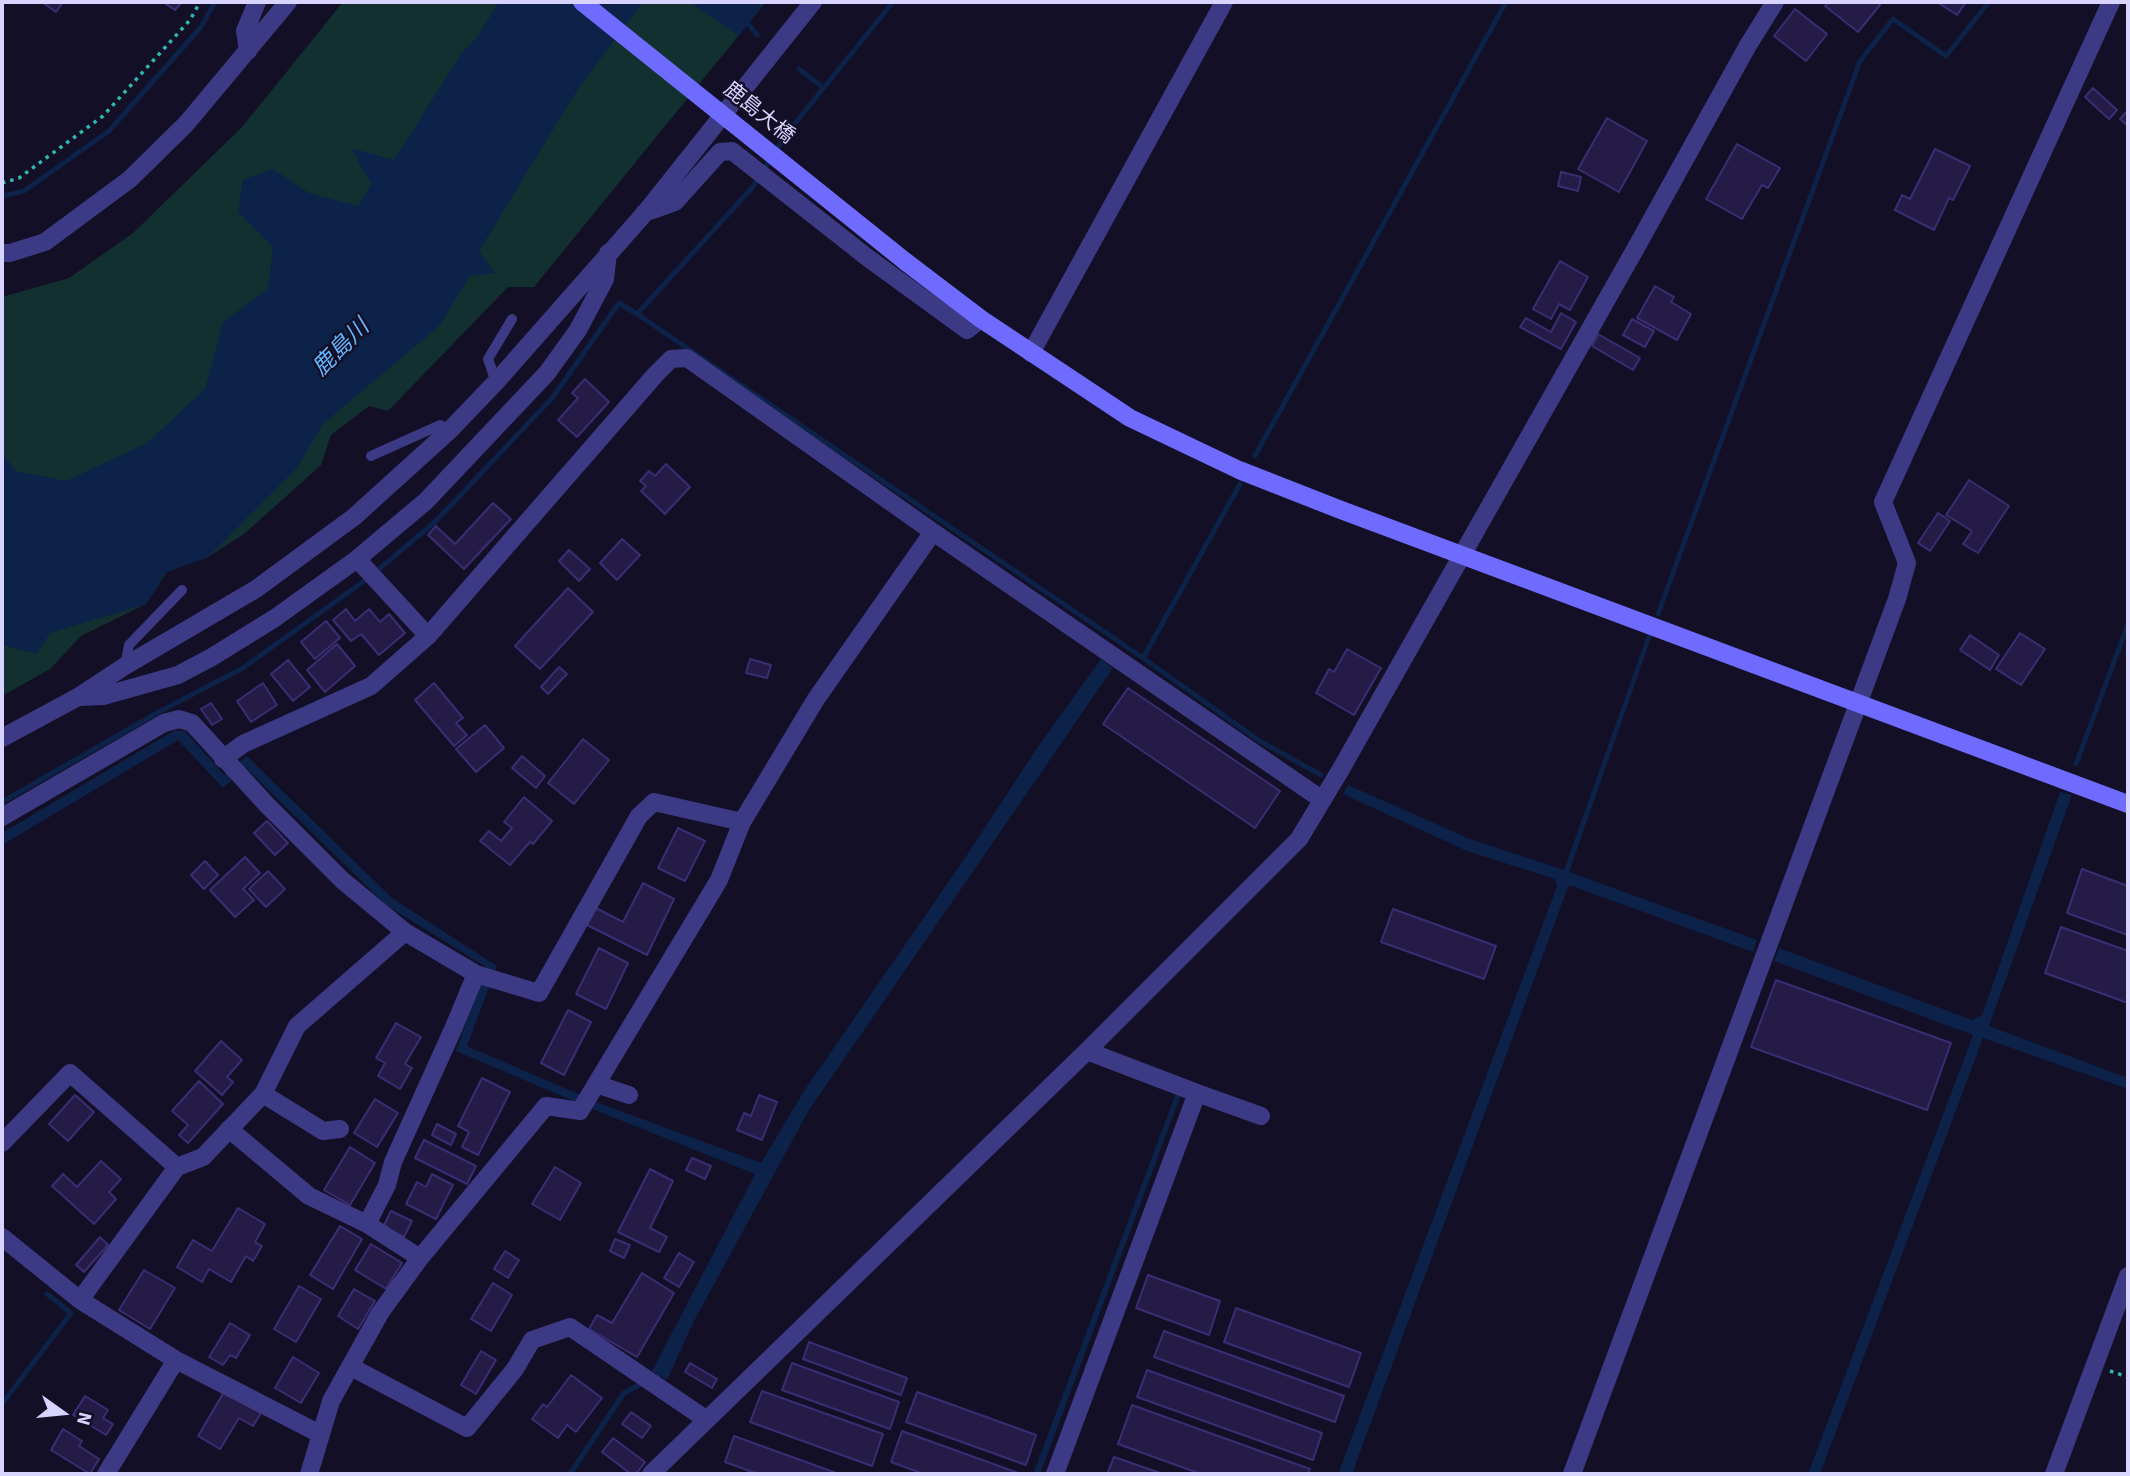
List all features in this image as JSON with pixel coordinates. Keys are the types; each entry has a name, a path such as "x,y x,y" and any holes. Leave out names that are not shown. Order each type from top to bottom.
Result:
{"street":[{"path":"248,51 246,31 257,2"},
{"path":"2,253 46,242 130,179 186,124 288,2"},
{"name":"鹿島大橋","path":"582,2 981,319 1130,418 1239,470 1341,510 2128,804"},
{"path":"2,738 78,697 125,666 256,589 354,517 450,430 496,382 643,214 813,2"},
{"path":"1031,353 1224,2"},
{"path":"653,1474 1087,1051 1299,839 1463,555 1747,47 1775,2"},
{"path":"1572,1474 1897,599 1907,564 1882,502 2111,2"},
{"path":"643,214 675,202 720,152 732,151 868,258 967,331 981,319"},
{"path":"78,697 103,696 178,675 212,657 361,563 426,501 548,373 578,330 605,279 608,253"},
{"path":"231,767 243,744 371,686 428,636 671,359 687,358 933,533 1321,799"},
{"path":"309,1474 331,1401 380,1313 420,1258 546,1106 580,1111 719,880 742,822 816,699 933,533"},
{"path":"361,563 428,636"},
{"path":"2,817 164,723 179,719 191,723 342,880 405,932 476,974 539,992 639,816 654,802 742,822"},
{"path":"80,1300 177,1167 203,1157 262,1094 297,1026 405,932"},
{"path":"367,1224 387,1185 393,1162 476,974"},
{"path":"1087,1051 1261,1116"},
{"path":"2,1143 70,1073 177,1167"},
{"path":"594,1088 629,1095"},
{"path":"1055,1474 1197,1093"},
{"path":"262,1094 323,1130 340,1129"},
{"path":"229,1129 309,1196 367,1224 420,1258"},
{"path":"2,1237 80,1300 176,1360 320,1434"},
{"path":"2054,1474 2128,1276"},
{"path":"351,1367 467,1428 514,1369 532,1340 570,1327 707,1420"},
{"path":"106,1474 176,1360"}],"lane":[{"path":"496,382 488,359 512,319"},
{"path":"371,456 440,425 450,430"},
{"path":"125,666 130,645 182,590"}],"path":[{"path":"2,183 19,178 103,116 190,20 200,2"}],"green space":[{"path":"343,2 548,2 233,428 2,546 2,297 69,278 133,233 242,127"},
{"path":"614,2 766,2 534,287 508,287 388,411 369,406 331,435 321,465 244,534 208,557 167,572 146,604 81,636 50,669 2,696 2,620"}],"water":[{"name":"鹿島川","path":"499,2 643,2 578,89 479,251 495,273 470,276 439,326 322,425 298,467 208,557 166,572 146,604 50,633 37,654 2,645 2,453 16,471 66,481 147,443 205,389 223,322 268,289 273,247 238,212 243,180 273,169 309,193 358,206 371,184 351,148 394,160 461,54 478,36"},
{"path":"689,2 759,2 762,6 739,36"},
{"path":"1648,633 1652,635 1569,872 1757,940 1753,952 1572,886 1568,887 1352,1474 1338,1474 1557,886 1555,879 1467,851 1343,794 1348,785 1470,839 1564,870"},
{"path":"1101,659 1113,668 809,1110 693,1323 667,1380 652,1371 755,1174 456,1051 486,967 386,905 246,768 223,788 178,740 2,845 2,833 175,730 185,731 224,775 247,756 392,898 497,966 467,1046 599,1103 761,1163 804,1091 967,855 1035,751"},
{"path":"2060,792 2072,795 1989,1026 2128,1078 2128,1089 1983,1038 1820,1474 1808,1474 1973,1035 1774,961 1779,948 1972,1020 1982,1015"},
{"path":"1176,1093 1181,1095 1040,1474 1033,1474"}],"building":[{"path":"42,2 63,2 56,12"},
{"path":"163,2 182,2 175,10"},
{"path":"1829,2 1876,2 1880,5 1858,32 1825,6"},
{"path":"1937,2 1966,2 1957,15"},
{"path":"1795,9 1827,34 1806,61 1774,36"},
{"path":"2093,88 2117,110 2109,119 2085,97"},
{"path":"2128,110 2128,126 2120,119"},
{"path":"1607,118 1647,141 1619,192 1578,169"},
{"path":"1737,144 1780,168 1768,188 1762,185 1742,219 1706,199"},
{"path":"1935,149 1970,166 1953,200 1949,198 1934,230 1895,210 1902,195 1910,199"},
{"path":"1561,172 1581,177 1578,191 1558,186"},
{"path":"1560,261 1588,277 1570,310 1559,304 1551,319 1533,309"},
{"path":"1655,286 1674,297 1671,302 1691,314 1677,340 1637,318"},
{"path":"1561,313 1576,322 1561,349 1520,327 1526,318 1551,332"},
{"path":"1632,319 1654,331 1645,347 1623,335"},
{"path":"1598,334 1640,358 1633,370 1592,346"},
{"path":"585,379 609,402 577,437 558,420 578,398 572,393"},
{"path":"666,464 690,487 665,514 641,491 646,486 640,481 649,471 655,476"},
{"path":"1969,480 2009,506 1978,553 1963,544 1972,531 1946,515"},
{"path":"493,503 511,519 464,569 428,535 436,526 455,544"},
{"path":"1938,513 1950,521 1930,551 1918,543"},
{"path":"622,539 640,555 617,580 600,563"},
{"path":"569,550 590,569 579,581 559,561"},
{"path":"568,588 593,612 540,669 515,646"},
{"path":"346,609 355,621 369,609 380,622 389,614 405,633 379,655 361,634 351,641 333,620"},
{"path":"326,621 340,638 315,659 301,642"},
{"path":"2020,633 2045,649 2021,685 1996,669"},
{"path":"1970,635 1999,655 1990,670 1960,650"},
{"path":"337,644 355,666 325,692 307,670"},
{"path":"1347,649 1381,668 1354,715 1316,693 1329,669 1334,672"},
{"path":"750,659 771,665 767,678 746,673"},
{"path":"288,660 310,687 293,701 271,674"},
{"path":"559,667 567,674 548,694 541,687"},
{"path":"263,683 277,705 251,722 237,701"},
{"path":"434,683 463,718 456,723 467,735 454,746 415,700"},
{"path":"1128,688 1280,791 1255,828 1103,724"},
{"path":"211,703 222,719 212,725 201,709"},
{"path":"485,725 504,748 476,772 456,749"},
{"path":"583,739 609,760 574,804 548,783"},
{"path":"522,756 545,776 536,788 512,768"},
{"path":"524,797 552,821 533,844 530,842 510,865 480,841 489,831 501,841 512,828 504,822"},
{"path":"267,821 288,843 275,855 254,833"},
{"path":"678,828 705,841 685,881 658,868"},
{"path":"245,857 260,873 243,889 254,900 235,917 210,890"},
{"path":"205,861 218,875 204,889 191,875"},
{"path":"2082,869 2128,886 2128,935 2067,913"},
{"path":"268,871 285,889 266,907 249,889"},
{"path":"643,883 674,899 647,955 587,925 596,908 623,922"},
{"path":"1393,909 1496,946 1484,979 1381,942"},
{"path":"2061,927 2128,951 2128,1003 2045,973"},
{"path":"599,948 628,963 606,1009 576,994"},
{"path":"1776,980 1951,1043 1927,1110 1751,1047"},
{"path":"568,1010 591,1022 564,1075 541,1063"},
{"path":"396,1023 421,1037 405,1064 412,1068 400,1089 378,1076 385,1063 376,1058"},
{"path":"221,1041 242,1060 227,1077 233,1082 222,1095 195,1071"},
{"path":"482,1078 510,1092 478,1155 462,1147 469,1132 458,1126"},
{"path":"199,1081 223,1104 188,1143 179,1135 188,1125 172,1111"},
{"path":"75,1095 94,1112 68,1141 49,1124"},
{"path":"759,1095 777,1102 762,1140 737,1130 744,1113 751,1116"},
{"path":"375,1099 398,1113 377,1147 354,1133"},
{"path":"437,1124 456,1134 451,1145 432,1135"},
{"path":"424,1140 476,1166 467,1184 415,1158"},
{"path":"350,1147 375,1163 350,1205 324,1190"},
{"path":"692,1158 711,1166 705,1179 686,1170"},
{"path":"101,1161 121,1179 109,1192 116,1199 94,1224 52,1186 63,1174 77,1187"},
{"path":"555,1167 581,1183 560,1220 532,1204"},
{"path":"650,1169 673,1181 650,1228 667,1237 659,1252 618,1232"},
{"path":"432,1174 453,1185 436,1219 406,1204 417,1182 426,1187"},
{"path":"238,1208 265,1224 255,1242 262,1246 253,1261 246,1256 231,1282 209,1269 202,1282 177,1267 193,1240 212,1251"},
{"path":"391,1211 412,1221 404,1237 383,1227"},
{"path":"340,1226 362,1239 333,1289 310,1275"},
{"path":"100,1237 108,1245 84,1272 76,1265"},
{"path":"615,1239 630,1245 624,1258 610,1251"},
{"path":"371,1244 402,1263 386,1289 355,1270"},
{"path":"505,1251 519,1260 508,1278 494,1269"},
{"path":"679,1253 694,1262 679,1287 664,1278"},
{"path":"144,1270 175,1288 150,1329 119,1310"},
{"path":"642,1273 674,1293 637,1357 589,1329 597,1315 612,1323"},
{"path":"1148,1275 1220,1301 1209,1335 1136,1308"},
{"path":"493,1283 512,1295 491,1331 471,1319"},
{"path":"299,1286 321,1299 296,1342 274,1329"},
{"path":"354,1289 375,1301 358,1329 338,1316"},
{"path":"1236,1308 1361,1353 1349,1387 1224,1342"},
{"path":"230,1323 250,1335 236,1358 230,1355 223,1365 209,1357"},
{"path":"1164,1331 1344,1396 1335,1422 1154,1357"},
{"path":"809,1342 907,1378 901,1395 803,1359"},
{"path":"481,1351 496,1360 476,1394 461,1385"},
{"path":"293,1357 319,1373 301,1403 275,1388"},
{"path":"690,1363 717,1379 712,1388 685,1372"},
{"path":"792,1363 899,1402 890,1429 782,1390"},
{"path":"1147,1370 1322,1433 1313,1460 1137,1397"},
{"path":"571,1375 602,1398 576,1432 567,1425 558,1438 532,1419 543,1404 547,1407"},
{"path":"762,1391 883,1434 872,1466 750,1422"},
{"path":"224,1392 261,1413 253,1426 239,1418 220,1449 198,1436"},
{"path":"917,1392 1036,1435 1026,1465 906,1422"},
{"path":"85,1396 108,1410 103,1418 113,1424 106,1435 73,1415"},
{"path":"1132,1405 1310,1469 1308,1474 1201,1474 1118,1444"},
{"path":"631,1412 651,1426 642,1438 622,1424"},
{"path":"63,1429 82,1441 79,1446 99,1459 90,1474 51,1450"},
{"path":"902,1431 1021,1474 924,1474 891,1462"},
{"path":"734,1436 839,1474 758,1474 725,1462"},
{"path":"613,1438 645,1462 636,1474 631,1474 602,1452"},
{"path":"1114,1457 1163,1474 1107,1474"}],"waterway":[{"path":"2,196 24,191 109,131 201,27 215,2"},
{"path":"2,802 157,713 243,668 371,576 436,521 553,397 619,303 637,314 752,188 788,132 893,2"},
{"path":"1255,456 1506,2"},
{"path":"1658,614 1860,61 1893,19 1946,56 1989,2"},
{"path":"744,18 757,35"},
{"path":"799,69 824,88"},
{"path":"637,314 1143,658 1258,740 1321,775"},
{"path":"1143,658 1240,484"},
{"path":"2076,764 2128,624"},
{"path":"2,1404 71,1313 47,1294"},
{"path":"570,1474 624,1393 658,1375 661,1370"}]}
